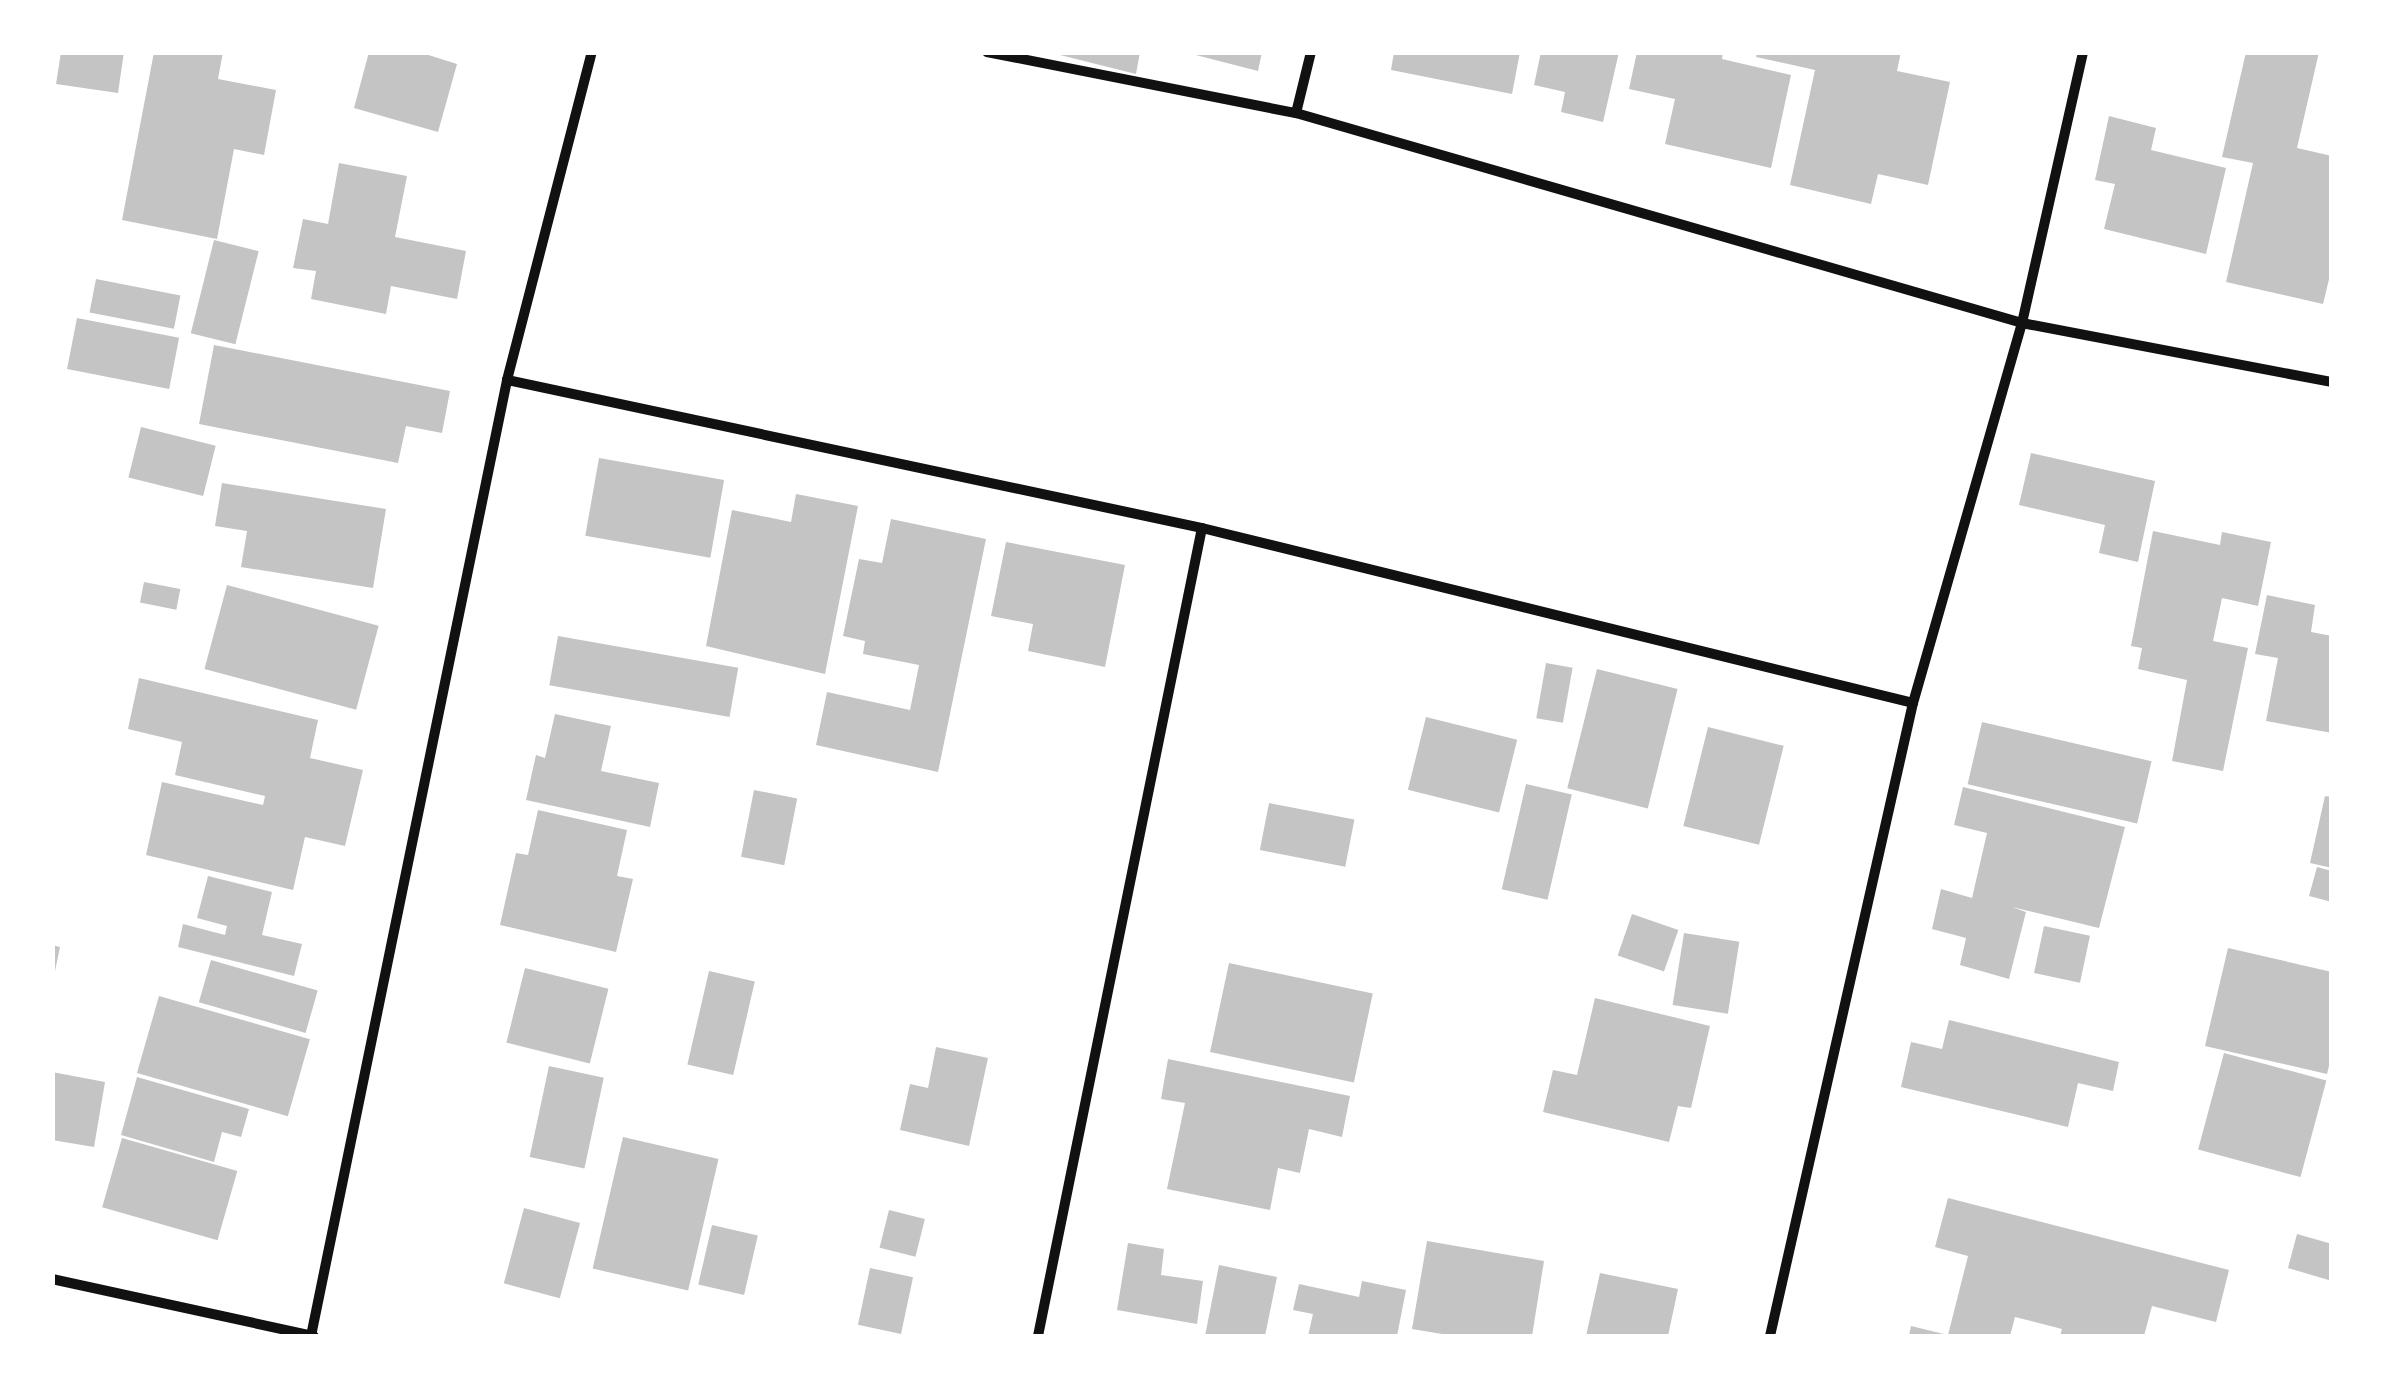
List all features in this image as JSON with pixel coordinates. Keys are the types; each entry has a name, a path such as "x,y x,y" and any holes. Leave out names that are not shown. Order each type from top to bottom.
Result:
{"street":[{"path":"52,1279 312,1336 506,380 592,52"},
{"path":"987,52 1296,113 2022,323 2332,382"},
{"path":"1296,113 1311,52"},
{"path":"1770,1336 1914,703 2022,323 2082,52"},
{"path":"506,380 1202,528 1914,703"},
{"path":"1038,1336 1202,528"}],"building":[{"path":"61,52 124,52 118,93 56,84"},
{"path":"154,52 223,52 218,79 276,90 264,155 234,149 217,239 122,220"},
{"path":"369,52 419,52 457,64 438,132 354,108"},
{"path":"1048,52 1140,52 1136,74"},
{"path":"1184,52 1262,52 1258,71"},
{"path":"1394,52 1520,52 1512,94 1391,70"},
{"path":"1541,52 1619,52 1603,122 1561,112 1565,92 1534,85"},
{"path":"1637,52 1723,52 1722,59 1791,75 1771,168 1665,144 1675,99 1629,89"},
{"path":"1757,52 1901,52 1897,71 1950,82 1928,185 1878,174 1871,204 1790,185 1815,70 1756,57"},
{"path":"2246,52 2319,52 2297,148 2332,156 2332,267 2323,304 2226,282 2253,163 2222,157"},
{"path":"2109,116 2156,128 2151,150 2226,168 2206,254 2104,229 2115,184 2095,180"},
{"path":"339,163 407,176 395,237 466,251 457,299 391,286 386,314 311,299 316,271 293,268 303,219 328,224"},
{"path":"214,240 259,251 235,344 191,333"},
{"path":"96,279 180,295 174,329 90,312"},
{"path":"77,318 179,338 169,389 67,369"},
{"path":"214,345 450,391 442,433 406,426 398,463 199,424"},
{"path":"141,427 216,446 203,496 128,477"},
{"path":"2031,453 2155,481 2138,562 2099,553 2105,525 2019,505"},
{"path":"599,458 724,480 710,558 585,536"},
{"path":"222,483 386,509 373,588 241,567 247,531 215,526"},
{"path":"796,494 858,506 825,674 706,646 732,510 791,522"},
{"path":"891,519 986,539 938,772 816,745 827,692 910,710 919,665 863,654 865,641 843,636 859,559 882,563"},
{"path":"2153,531 2220,545 2222,532 2271,542 2258,606 2222,598 2213,641 2248,648 2223,771 2172,761 2187,680 2138,669 2142,648 2131,646"},
{"path":"1006,542 1125,565 1105,667 1028,651 1033,624 991,616"},
{"path":"144,582 180,589 176,610 140,603"},
{"path":"227,585 379,626 356,710 204,669"},
{"path":"2267,595 2315,605 2311,632 2332,636 2332,733 2266,721 2278,658 2255,654"},
{"path":"558,636 738,668 730,717 549,685"},
{"path":"1546,663 1573,668 1563,723 1536,718"},
{"path":"1597,669 1678,689 1648,808 1567,788"},
{"path":"139,678 318,720 310,758 363,770 345,846 305,837 293,890 146,855 162,782 263,805 265,796 175,775 182,742 128,729"},
{"path":"555,714 611,726 601,771 659,783 650,827 526,800 536,755 545,758"},
{"path":"1426,717 1517,740 1499,813 1408,790"},
{"path":"1982,722 2152,761 2137,824 1968,784"},
{"path":"1708,727 1784,746 1759,845 1683,826"},
{"path":"1526,784 1572,795 1548,900 1502,889"},
{"path":"1963,787 2125,827 2099,928 2012,907 2026,912 2009,979 1960,965 1966,938 1932,929 1941,889 1972,898 1987,833 1954,825"},
{"path":"754,790 797,798 784,865 741,857"},
{"path":"2325,796 2332,797 2332,868 2310,863"},
{"path":"1269,803 1354,820 1345,867 1260,850"},
{"path":"538,810 627,830 617,876 633,879 616,952 500,925 516,853 528,855"},
{"path":"2317,867 2332,871 2332,902 2309,896"},
{"path":"208,876 272,892 262,935 302,944 294,976 178,947 183,924 225,935 227,926 197,918"},
{"path":"1632,914 1678,930 1664,972 1618,956"},
{"path":"2044,926 2090,936 2080,983 2034,973"},
{"path":"1684,933 1739,942 1728,1014 1673,1005"},
{"path":"52,945 60,947 54,976 52,976"},
{"path":"2228,948 2332,972 2332,1054 2327,1074 2205,1046"},
{"path":"211,960 318,991 306,1033 199,1002"},
{"path":"1229,963 1373,994 1354,1083 1210,1052"},
{"path":"525,968 608,989 590,1064 506,1043"},
{"path":"709,971 755,982 733,1075 687,1065"},
{"path":"159,996 310,1039 288,1116 137,1073"},
{"path":"1595,998 1710,1026 1691,1108 1678,1106 1669,1142 1543,1112 1553,1070 1577,1075"},
{"path":"1949,1020 2119,1062 2113,1091 2078,1083 2068,1127 1901,1087 1911,1042 1942,1049"},
{"path":"936,1047 988,1058 969,1146 900,1130 910,1084 928,1088"},
{"path":"2224,1053 2326,1080 2301,1177 2198,1150"},
{"path":"1168,1059 1350,1096 1342,1137 1309,1129 1300,1173 1278,1168 1270,1210 1167,1189 1185,1103 1161,1099"},
{"path":"549,1066 604,1078 584,1169 530,1157"},
{"path":"52,1072 105,1082 94,1147 52,1140"},
{"path":"137,1077 249,1109 241,1137 222,1132 214,1162 121,1135"},
{"path":"623,1137 718,1159 688,1291 593,1269"},
{"path":"122,1138 237,1171 218,1240 102,1207"},
{"path":"1948,1198 2229,1270 2216,1322 2152,1306 2144,1336 2060,1336 2062,1329 2015,1317 2010,1336 1909,1336 1911,1326 1948,1335 1968,1256 1935,1247"},
{"path":"524,1208 580,1223 560,1298 504,1283"},
{"path":"889,1210 925,1219 915,1257 880,1248"},
{"path":"712,1225 758,1236 744,1295 698,1284"},
{"path":"2297,1234 2332,1244 2332,1281 2288,1268"},
{"path":"1427,1241 1544,1261 1532,1336 1454,1336 1412,1329"},
{"path":"1128,1243 1164,1249 1161,1275 1203,1281 1197,1324 1117,1310"},
{"path":"1219,1265 1277,1277 1265,1336 1205,1336"},
{"path":"870,1268 913,1277 901,1334 858,1325"},
{"path":"1600,1273 1678,1289 1668,1336 1586,1336"},
{"path":"1362,1281 1406,1290 1397,1336 1308,1336 1313,1314 1293,1310 1299,1284 1359,1297"}]}
